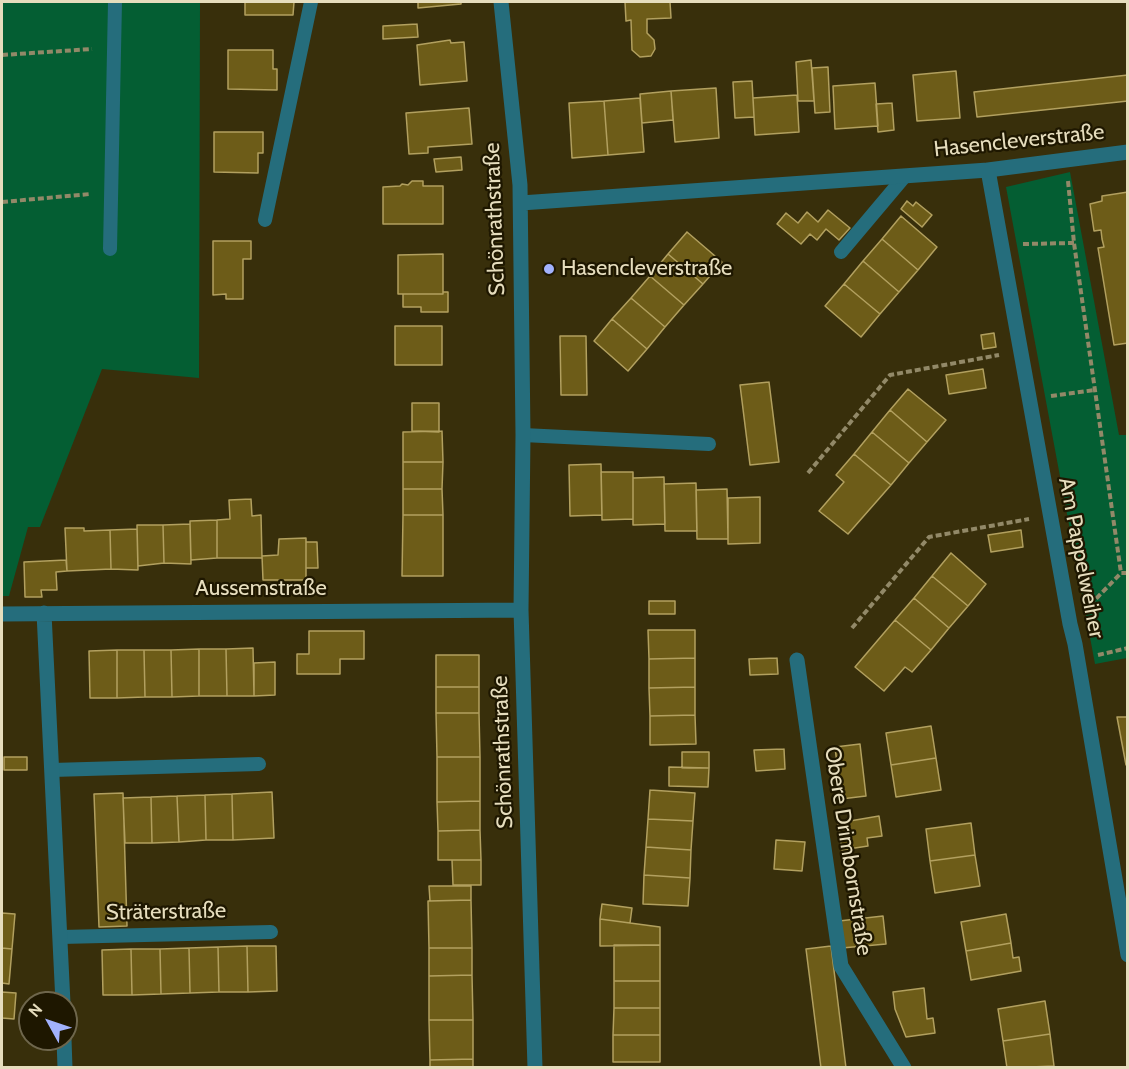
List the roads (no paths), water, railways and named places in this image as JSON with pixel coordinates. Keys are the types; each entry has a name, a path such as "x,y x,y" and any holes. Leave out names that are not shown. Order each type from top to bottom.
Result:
{"street":[{"name":"Schönrathstraße","path":"501,2 521,203 523,435 521,610 535,1068"},
{"name":"Hasencleverstraße","path":"521,203 988,170 1128,152"},
{"name":"Am Pappelweiher","path":"988,170 1075,644 1128,955"},
{"name":"Aussemstraße","path":"2,614 521,610"},
{"path":"44,613 63,991"},
{"name":"Obere Drimbornstraße","path":"797,660 841,966 904,1068"},
{"path":"64,1051 65,1068"}],"lane":[{"path":"110,249 115,2"},
{"path":"265,220 311,2"},
{"path":"841,252 904,176"},
{"path":"523,435 709,444"},
{"path":"52,771 258,764"},
{"name":"Sträterstraße","path":"61,937 271,932"}],"place":[{"name":"Hasencleverstraße","path":"549,269"}]}
